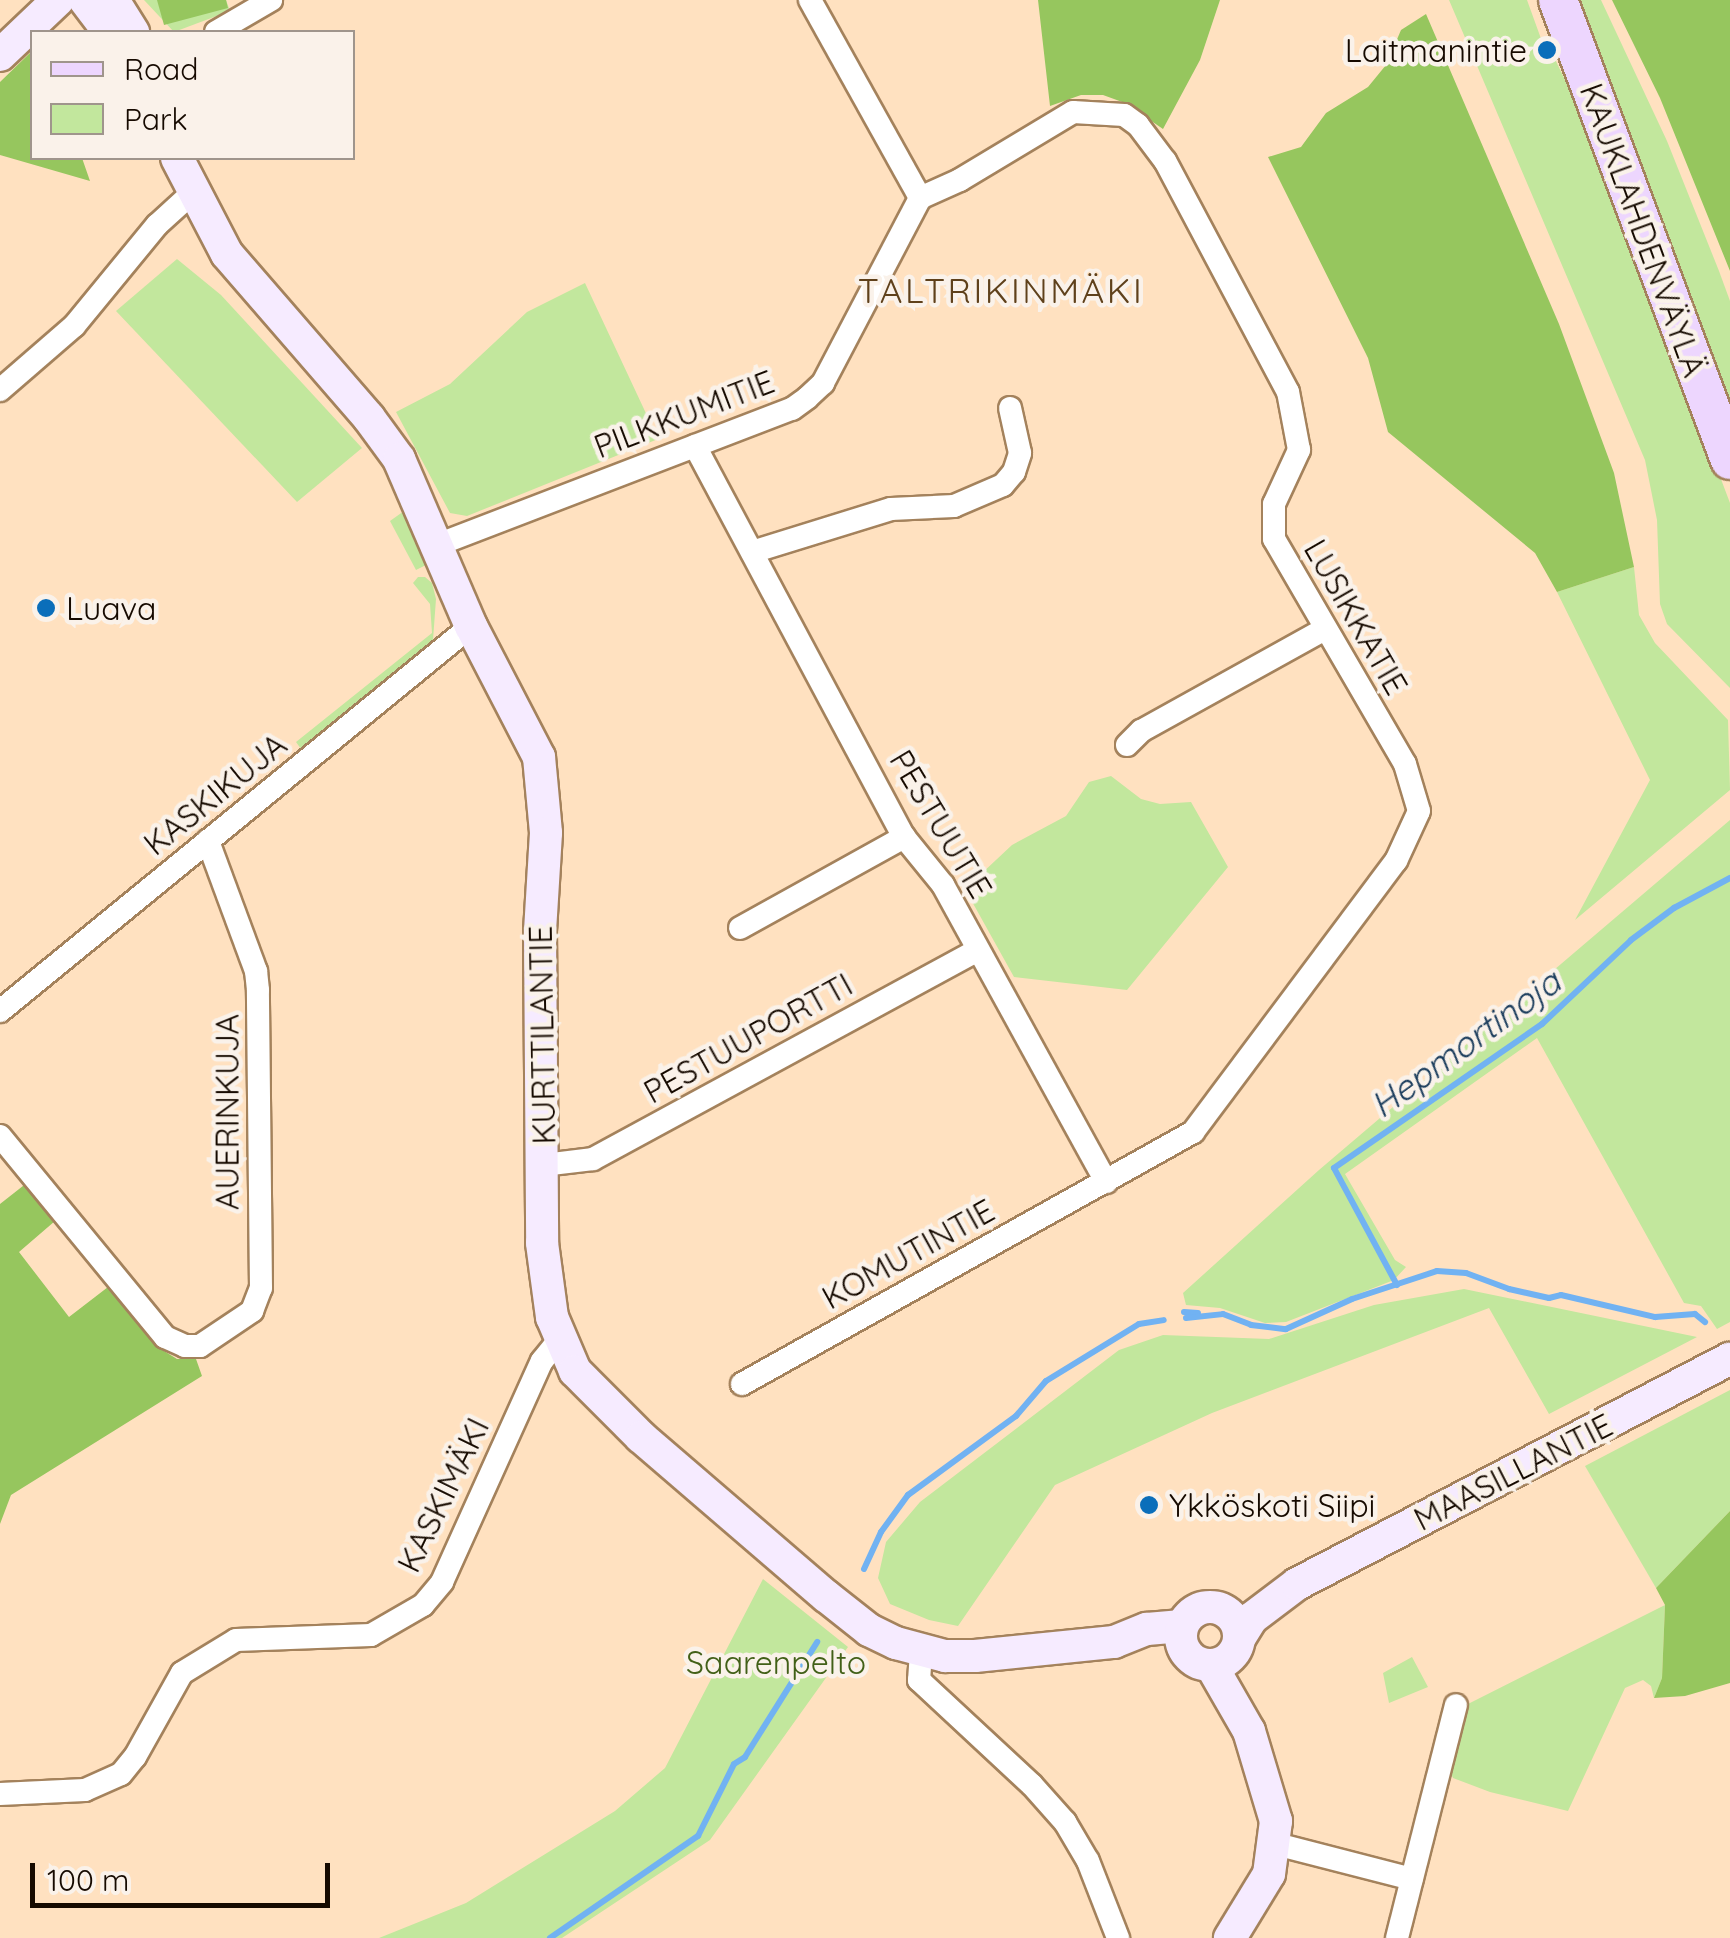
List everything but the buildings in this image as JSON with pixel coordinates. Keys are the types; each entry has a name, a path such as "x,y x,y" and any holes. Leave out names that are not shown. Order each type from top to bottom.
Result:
{"main road":[{"name":"KAUKLAHDENVÄYLÄ","path":"1558,0 1730,460"}],"street":[{"path":"0,26 22,0"},
{"path":"0,55 58,0"},
{"path":"68,0 77,0"},
{"path":"85,0 108,30"},
{"path":"114,0 132,30"},
{"path":"219,30 271,0"},
{"path":"810,0 920,198"},
{"name":"LUSIKKATIE","path":"920,198 960,180 1073,112 1124,116 1138,125 1165,161 1288,392 1299,450 1274,504 1272,528 1280,554 1411,777 1419,805 1417,821 1396,862 1192,1132 1106,1182"},
{"name":"KURTTILANTIE","path":"179,160 192,194 226,254 263,302 385,438 422,505 471,626 527,726 539,757 546,797 540,930 546,1284 559,1340 575,1371 661,1455 869,1630 921,1652 975,1656 1114,1642 1147,1629 1210,1646"},
{"path":"0,390 74,326 156,224 192,194"},
{"name":"PILKKUMITIE","path":"437,545 792,409 823,384 920,198"},
{"path":"752,552 892,509 954,506 1002,485 1014,472 1020,453 1010,408"},
{"name":"PESTUUTIE","path":"695,446 914,855 936,874 1106,1182"},
{"name":"KASKIKUJA","path":"0,1012 471,626"},
{"path":"1127,745 1141,731 1325,629"},
{"path":"740,928 904,837"},
{"name":"AUERINKUJA","path":"0,1136 165,1337 186,1346 200,1346 252,1311 260,1288 256,971 208,841"},
{"name":"PESTUUPORTTI","path":"543,1165 593,1159 978,950"},
{"name":"KOMUTINTIE","path":"742,1384 1106,1182"},
{"name":"KASKIMÄKI","path":"0,1794 85,1790 121,1774 136,1757 182,1673 236,1640 371,1635 423,1604 442,1582 542,1361 559,1340"},
{"name":"MAASILLANTIE","path":"1210,1646 1297,1584 1730,1359"},
{"name":"MAASILLANTIE","path":"1210,1646 1232,1615 1222,1609 1274,1585 1297,1584"},
{"path":"1210,1646 1244,1684 1248,1731 1272,1798 1276,1844 1258,1897 1230,1938"},
{"path":"921,1652 919,1680 1032,1785 1065,1822 1088,1861 1118,1938"},
{"path":"1397,1938 1456,1705"},
{"path":"1276,1844 1412,1878"}],"green space":[{"path":"144,0 226,0 230,11 172,30"},
{"path":"157,0 226,0 228,8 164,25"},
{"path":"1038,0 1220,0 1200,60 1163,129 1125,103 1103,95 1081,95 1050,106"},
{"path":"1449,0 1527,0 1548,58 1554,57 1590,132 1730,503 1730,688 1667,624 1660,604 1657,520 1645,460"},
{"path":"1573,0 1601,0 1667,141 1719,271 1730,301 1730,418"},
{"path":"1612,0 1730,0 1730,271 1660,98"},
{"path":"1426,14 1559,324 1614,473 1634,567 1557,592 1535,553 1388,432 1368,358 1268,157 1301,147 1326,113 1368,87 1386,65 1401,30"},
{"path":"30,53 30,160 83,160 90,181 0,155 0,82"},
{"path":"177,259 221,295 362,448 297,502 116,311"},
{"path":"585,283 658,439 467,516 450,513 396,412 450,384 527,312"},
{"path":"404,511 426,565 416,570 390,521"},
{"path":"1634,567 1639,615 1655,643 1728,720 1730,790 1575,920 1650,780 1557,592"},
{"path":"418,577 432,583 436,599 433,640 301,749 296,742 432,633 430,604 413,583"},
{"path":"1111,776 1141,799 1160,804 1191,802 1228,867 1127,990 1014,977 965,889 1012,845 1066,816 1089,782"},
{"path":"1730,820 1730,1322 1717,1329 1701,1306 1684,1303 1537,1038 1345,1174 1395,1260 1406,1267 1394,1280 1286,1322 1265,1323 1220,1308 1186,1305 1183,1293 1319,1170"},
{"path":"28,1182 55,1221 19,1252 69,1317 108,1287 156,1346 177,1359 196,1359 202,1376 11,1495 0,1524 0,1204"},
{"path":"1464,1289 1697,1337 1549,1414 1489,1308 1212,1413 1055,1485 958,1626 929,1620 890,1604 878,1578 886,1542 920,1502 1119,1350 1163,1335 1269,1339 1374,1305"},
{"path":"1730,1390 1730,1511 1656,1588 1585,1466"},
{"path":"1730,1511 1730,1683 1685,1696 1654,1698 1662,1678 1665,1605 1656,1588"},
{"name":"Saarenpelto","path":"763,1579 848,1647 710,1840 562,1938 379,1938 466,1903 615,1811 665,1768"},
{"path":"1665,1605 1662,1678 1654,1698 1651,1686 1643,1680 1625,1688 1568,1811 1490,1792 1453,1778 1449,1769 1464,1706"},
{"path":"1412,1657 1428,1687 1389,1703 1383,1673"}],"waterway":[{"name":"Hepmortinoja","path":"1397,1285 1334,1168 1542,1024 1631,940 1674,908 1730,878"},
{"path":"1186,1318 1223,1314 1251,1325 1286,1329 1352,1299 1437,1271 1466,1273 1509,1289 1549,1298 1561,1295 1655,1317 1695,1314 1705,1322"},
{"path":"1184,1312 1198,1313"},
{"path":"864,1569 881,1532 908,1495 1016,1416 1046,1381 1139,1324 1164,1320"},
{"path":"550,1938 698,1836 734,1764 745,1757 817,1642"}],"place":[{"name":"Laitmanintie","path":"1547,50"},
{"name":"Luava","path":"46,608"},
{"name":"Ykköskoti Siipi","path":"1149,1505"}],"district":[{"name":"TALTRIKINMÄKI","path":"1001,290"}]}
